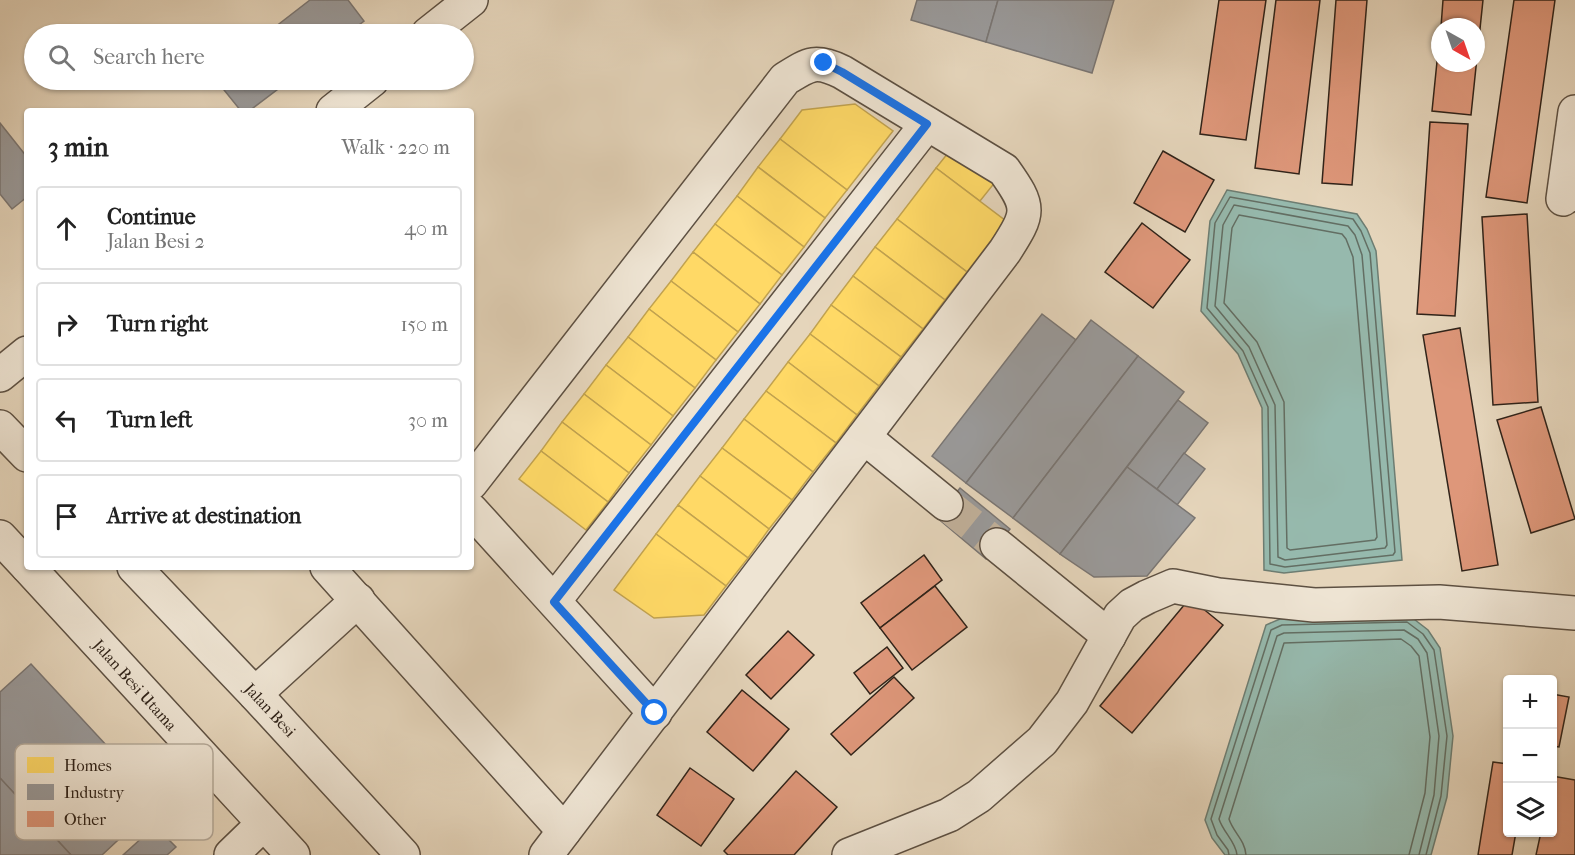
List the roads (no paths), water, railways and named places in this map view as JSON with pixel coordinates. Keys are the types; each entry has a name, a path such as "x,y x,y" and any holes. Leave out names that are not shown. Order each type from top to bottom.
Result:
{"street":[{"path":"441,24 471,0"},
{"path":"330,570 358,600 555,843 1005,251 1026,212 1022,195 1004,170 842,72 824,63 805,67 785,79 474,479"},
{"path":"337,108 359,90"},
{"path":"1563,199 1575,112"},
{"path":"554,602 927,124"},
{"path":"0,375 24,355"},
{"path":"0,427 24,452"},
{"path":"864,437 946,504"},
{"path":"474,513 655,713"},
{"name":"Jalan Besi Utama","path":"0,537 24,564"},
{"path":"997,545 1109,636"},
{"name":"Jalan Besi Utama","path":"30,570 190,744"},
{"name":"Jalan Besi","path":"137,570 403,855"},
{"path":"849,855 949,815 979,796 1042,741 1072,702 1120,616 1132,605 1173,586 1218,596 1314,605 1439,602 1575,613"},
{"path":"255,694 358,600"},
{"name":"Jalan Besi Utama","path":"213,770 293,855"},
{"path":"231,855 263,824"}],"water":[{"path":"1227,190 1357,214 1367,229 1376,251 1402,560 1284,573 1264,570 1262,408 1238,354 1201,311 1210,221"},
{"path":"1410,616 1428,630 1440,648 1453,736 1447,797 1431,855 1225,855 1212,838 1205,820 1266,625 1280,619"}],"tunnel":[{"path":"946,504 997,545"}]}
